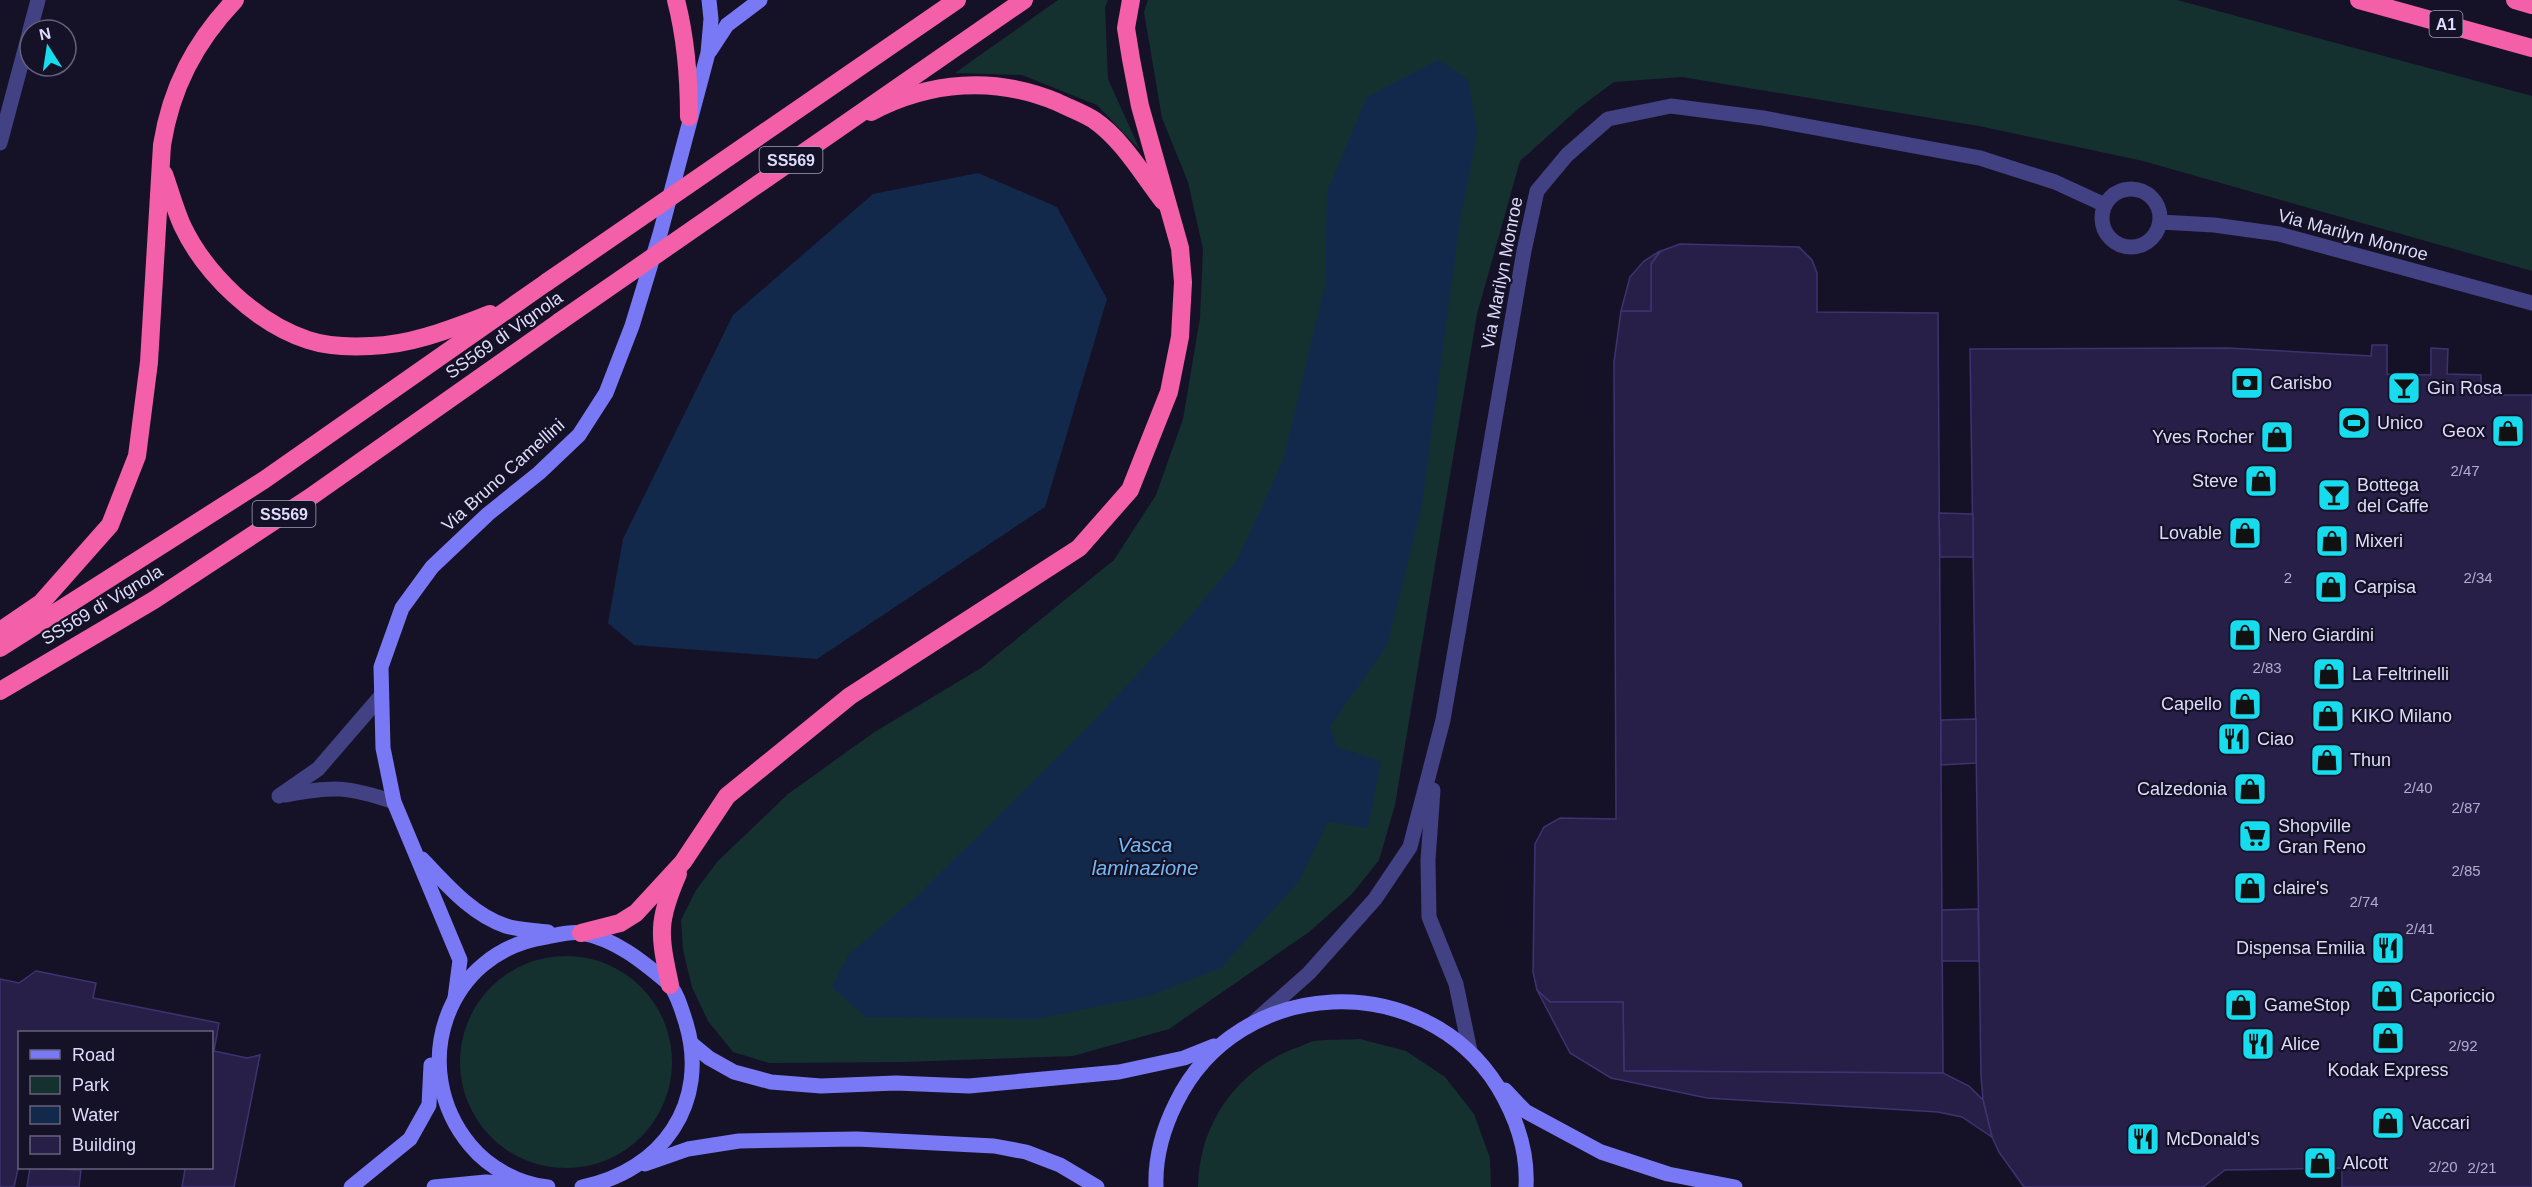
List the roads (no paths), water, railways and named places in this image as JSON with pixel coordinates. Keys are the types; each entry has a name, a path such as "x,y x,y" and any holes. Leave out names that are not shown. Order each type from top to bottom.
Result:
{"highway":[{"path":"0,631 41,603 110,525 137,456 149,362 161,167 168,110 184,70 208,29 235,0"},
{"path":"676,0 684,28 689,72 689,117"},
{"name":"SS569 di Vignola","path":"0,648 264,480 546,282 957,0"},
{"name":"SS569 di Vignola","path":"0,691 154,600 309,498 824,137 1024,0"},
{"path":"573,933 620,923 636,913 683,862 727,796 850,696 1079,548 1130,490 1169,392 1180,337 1184,282 1180,248 1140,106 1131,59 1126,28 1131,0"},
{"name":"A1","path":"2359,0 2532,48"},
{"path":"2515,0 2532,4"},
{"path":"824,137 886,104 920,92 951,86 990,84 1030,91 1095,120 1119,144 1169,209"},
{"path":"161,167 183,226 209,267 257,313 280,328 309,341 373,346 440,333 517,304"},
{"path":"670,985 660,940 661,921 663,908 683,862"}],"street":[{"path":"33,18 38,0"},
{"path":"708,54 711,19 709,0"},
{"path":"708,54 728,25 760,0"},
{"name":"Via Bruno Camellini","path":"454,998 460,960 394,802 383,748 381,667 402,608 432,567 488,514 539,473 579,435 606,393 632,326 653,257 689,117 708,54"},
{"path":"0,143 18,75"},
{"name":"Via Marilyn Monroe","path":"1470,1051 1456,984 1429,917 1428,860 1436,754 1524,251 1537,191 1567,155 1608,119 1671,106 1763,118 1980,158 2055,182 2105,205"},
{"path":"2137,189 2154,199 2159,208 2160,222 2154,235 2147,242 2129,247 2112,240 2102,224 2105,205 2118,191 2137,189"},
{"name":"Via Marilyn Monroe","path":"2160,222 2214,225 2279,234 2532,303"},
{"path":"381,696 318,769 279,796 329,787 360,790 394,802"},
{"name":"Via Marilyn Monroe","path":"1255,1021 1309,973 1375,899 1410,847 1436,754"},
{"name":"Via Bruno Camellini","path":"413,850 454,892 496,921 506,926 573,933 622,948 670,985"},
{"path":"351,1187 410,1138 429,1106 431,1056 454,998 477,970 497,954 530,939 573,933"},
{"path":"637,1167 663,1143 682,1114 692,1080 692,1044 681,1009 670,985"},
{"path":"1156,1187 1160,1149 1168,1118 1183,1089 1202,1063 1225,1041 1255,1021 1298,1005 1344,1000 1390,1006 1432,1024 1470,1051 1525,1111 1601,1152 1668,1174 1736,1187"},
{"path":"440,1034 438,1068 443,1100 458,1130 479,1155 506,1174 542,1186"},
{"path":"692,1044 709,1058 735,1072 771,1082 821,1086 896,1083 969,1086 1119,1072 1184,1058 1225,1041"},
{"path":"1487,1071 1507,1103 1521,1138 1526,1187"},
{"path":"582,1187 606,1182 637,1167 688,1149 740,1141 856,1139 994,1146 1026,1152 1060,1165 1097,1187"},
{"path":"435,1187 486,1182 542,1186"}],"water":[{"name":"Vasca laminazione","path":"1438,60 1468,79 1477,133 1460,221 1422,505 1387,646 1330,726 1337,747 1381,761 1368,828 1328,822 1299,881 1221,968 1149,996 1037,1019 865,1017 832,987 848,955 915,898 1083,732 1174,635 1237,560 1283,461 1325,285 1327,192 1367,97"},
{"path":"978,173 1057,207 1107,299 1045,507 817,659 634,645 608,623 623,539 733,315 873,194"}],"place":[{"name":"Carisbo","path":"2247,383"},
{"name":"Gin Rosa","path":"2404,388"},
{"name":"Unico","path":"2354,423"},
{"name":"Geox","path":"2508,431"},
{"name":"Yves Rocher","path":"2277,437"},
{"name":"Steve","path":"2261,481"},
{"name":"Bottega del Caffe","path":"2334,495"},
{"name":"Lovable","path":"2245,533"},
{"name":"Mixeri","path":"2332,541"},
{"name":"Carpisa","path":"2331,587"},
{"name":"Nero Giardini","path":"2245,635"},
{"name":"La Feltrinelli","path":"2329,674"},
{"name":"Capello","path":"2245,704"},
{"name":"KIKO Milano","path":"2328,716"},
{"name":"Ciao","path":"2234,739"},
{"name":"Thun","path":"2327,760"},
{"name":"Calzedonia","path":"2250,789"},
{"name":"Shopville Gran Reno","path":"2255,836"},
{"name":"claire's","path":"2250,888"},
{"name":"Dispensa Emilia","path":"2388,948"},
{"name":"Caporiccio","path":"2387,996"},
{"name":"GameStop","path":"2241,1005"},
{"name":"Kodak Express","path":"2388,1038"},
{"name":"Alice","path":"2258,1044"},
{"name":"Vaccari","path":"2388,1123"},
{"name":"McDonald's","path":"2143,1139"},
{"name":"Alcott","path":"2320,1163"}]}
